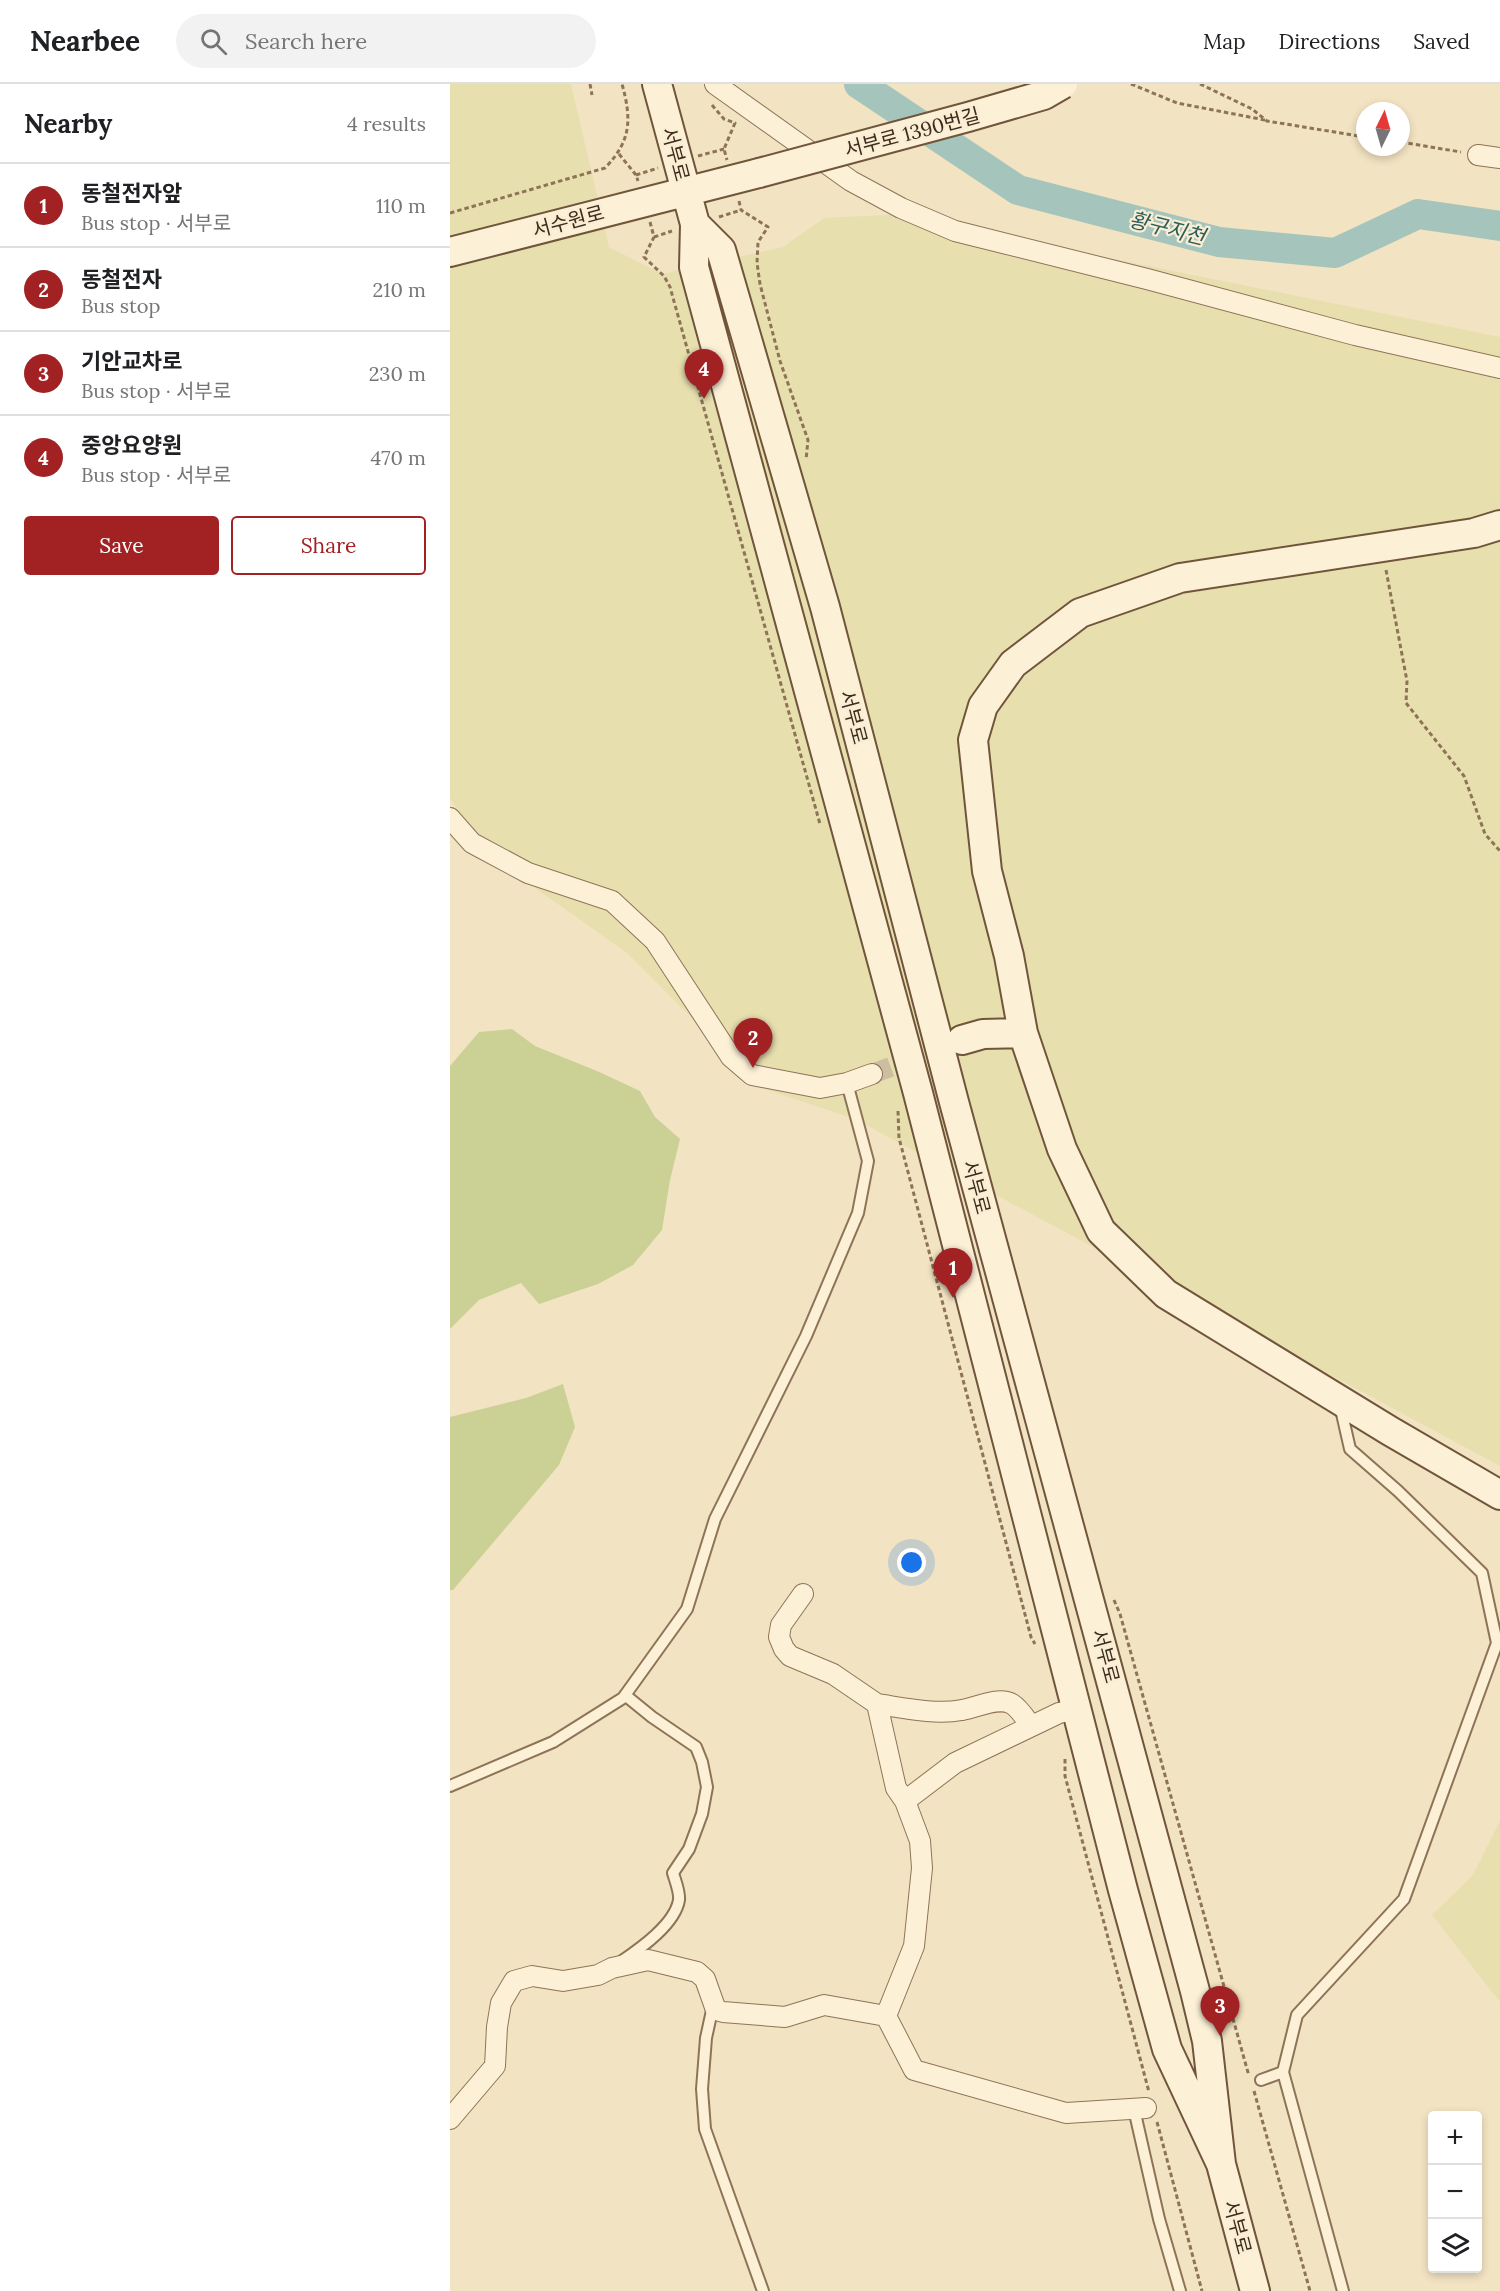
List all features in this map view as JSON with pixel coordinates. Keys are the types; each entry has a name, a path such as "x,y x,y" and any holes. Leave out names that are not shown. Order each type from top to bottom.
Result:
{"main road":[{"name":"서부로","path":"657,84 695,224 694,267 918,1093 1123,1890 1167,2049 1221,2164"},
{"name":"서부로 1390번길","path":"686,191 968,117 1044,95 1063,84"},
{"name":"서수원로","path":"450,252 686,191"},
{"name":"서부로","path":"695,224 721,250 825,607 954,1102 1208,2041 1221,2164 1255,2291"},
{"path":"1500,525 1474,533 1180,578 1080,613 1013,664 983,705 973,741 987,871 1009,956 1023,1033 1062,1149 1101,1231 1166,1294 1390,1431 1500,1495"},
{"path":"962,1040 983,1034 1023,1033"}],"street":[{"path":"716,84 851,181 901,208 955,231 1147,279 1355,335 1500,368"},
{"path":"1478,155 1500,159"},
{"path":"450,818 472,843 528,873 612,901 655,941 731,1057 752,1075 820,1088 847,1083 872,1074"},
{"path":"803,1594 781,1625 779,1637 790,1656 833,1674 877,1704 914,1710 960,1711 990,1702 1003,1702 1012,1704 1031,1725"},
{"path":"877,1704 896,1788 905,1801 920,1841 922,1868 914,1946 886,2016 914,2070 1066,2113 1146,2108"},
{"path":"905,1801 954,1763 1031,1725 1059,1713 1077,1709"},
{"path":"450,2119 495,2066 501,2003 514,1981 532,1976 563,1981 598,1975 612,1968 648,1959 697,1972 705,1979 716,2010 723,2012 786,2017 825,2005 886,2016"}],"lane":[{"path":"450,1786 553,1742 625,1695 687,1609 715,1519 806,1336 858,1213 868,1161 847,1083"},
{"path":"1339,1398 1350,1449 1398,1491 1482,1573 1498,1643 1404,1899 1297,2015 1283,2072 1343,2291"},
{"path":"612,1968 638,1950 670,1920 679,1899 673,1873 689,1849 702,1814 706,1787 702,1762 696,1747 625,1695"},
{"path":"713,2005 706,2038 702,2089 705,2129 763,2291"},
{"path":"1261,2080 1283,2072"},
{"path":"1146,2108 1159,2219 1180,2291"}],"path":[{"path":"590,84 592,95"},
{"path":"1131,84 1177,103 1267,121 1356,135"},
{"path":"1200,84 1252,109 1267,121"},
{"path":"450,213 605,168 619,154 628,120 628,107 623,85"},
{"path":"724,149 735,123"},
{"path":"1410,144 1478,155"},
{"path":"619,154 636,174"},
{"path":"741,210 768,227"},
{"path":"654,237 644,257 664,276 670,287 821,827"},
{"path":"1381,548 1407,681 1406,703 1464,777 1485,834 1500,851"},
{"path":"898,1103 898,1138 1028,1625 1036,1645"},
{"path":"1066,1752 1065,1776 1146,2108 1202,2291"}],"shaded area":[{"path":"450,84 571,84 609,247 662,274 783,247 824,218 927,213 1079,252 1500,337 1500,1466 855,1119 762,1088 627,953 483,851 450,798"},
{"path":"1500,1821 1500,2002 1432,1915 1473,1875"}],"green space":[{"path":"512,1029 535,1046 640,1091 655,1117 680,1139 670,1180 662,1230 633,1265 598,1284 539,1304 521,1283 479,1300 450,1329 450,1066 479,1032"},
{"path":"563,1384 575,1427 559,1465 453,1590 450,1590 450,1417 526,1398"}],"waterway":[{"name":"황구지천","path":"859,84 1018,190 1219,242 1335,253 1418,214 1500,226"}],"tunnel":[{"path":"872,1074 951,1044"}],"place":[{"name":"중앙요양원","path":"704,399"},
{"name":"동철전자","path":"753,1068"},
{"name":"동철전자앞","path":"953,1298"},
{"name":"기안교차로","path":"1220,2036"}]}
